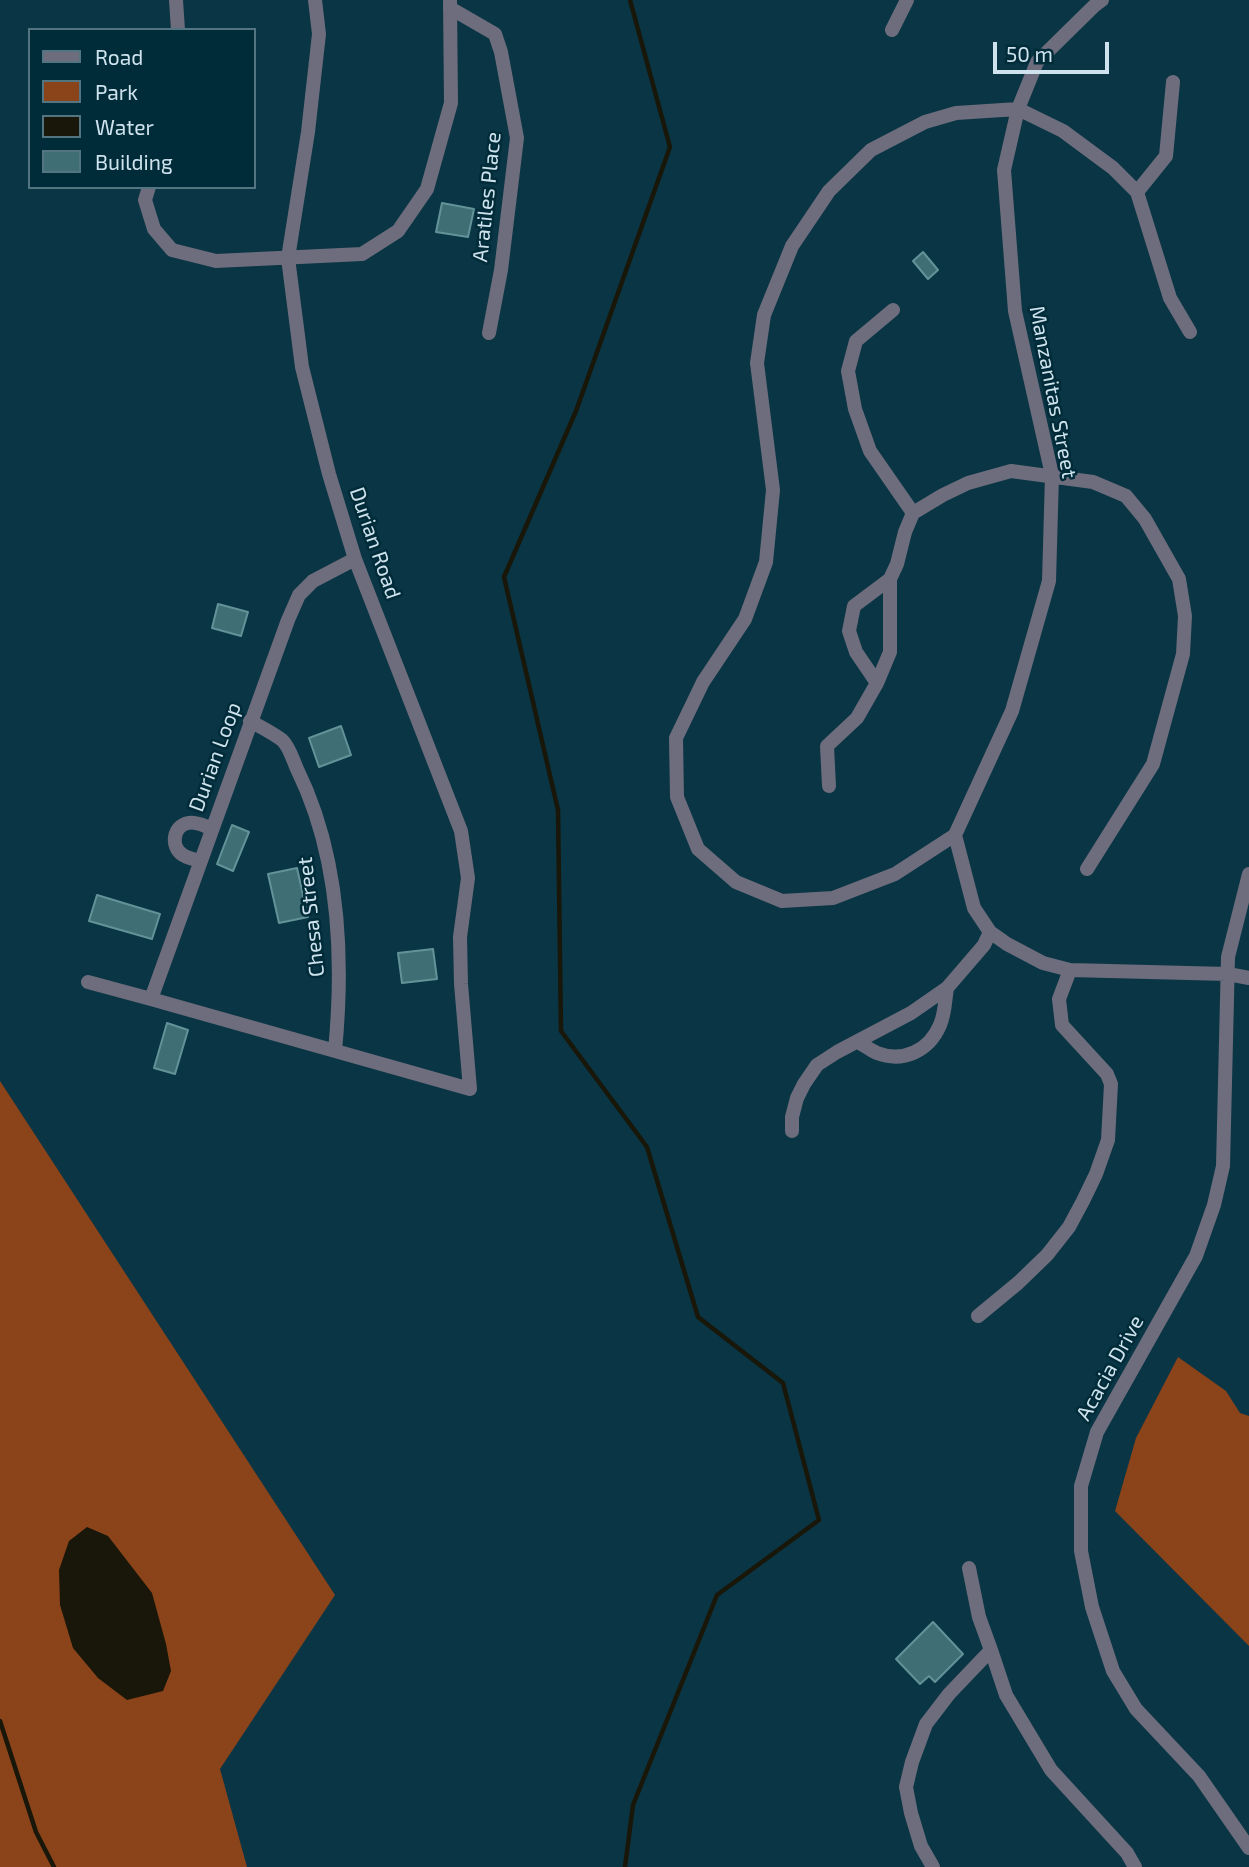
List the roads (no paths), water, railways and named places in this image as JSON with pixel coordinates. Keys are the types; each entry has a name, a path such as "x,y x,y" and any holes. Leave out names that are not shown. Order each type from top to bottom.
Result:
{"street":[{"path":"176,0 178,28"},
{"name":"Durian Road","path":"315,0 319,34 288,258 302,367 355,559 461,831 468,878 460,937 470,1089 335,1051"},
{"path":"892,30 907,0"},
{"name":"Manzanitas Street","path":"955,835 1012,711 1049,581 1052,475 1015,311 1004,170 1018,109 1037,62 1102,0"},
{"path":"148,189 145,200 154,229 172,250 216,261 362,254 398,231 427,188 451,103 450,4"},
{"name":"Aratiles Place","path":"450,4 495,34 501,52 517,138 501,270 489,333"},
{"path":"1137,192 1166,156 1172,82"},
{"path":"1190,331 1170,298 1137,192 1113,168 1063,131 1018,109 956,113 925,122 871,150 829,191 792,246 764,315 757,363 773,490 766,562 745,619 703,682 676,738 677,797 698,849 736,882 782,901 833,898 895,874 955,835 974,908 990,932 1043,963 1070,970 1228,974 1249,978"},
{"path":"893,310 856,341 848,371 855,409 870,452 914,513"},
{"path":"829,786 827,746 857,718 877,683 890,652 890,579 914,513 968,483 1011,471 1093,482 1126,496 1146,519 1179,579 1185,616 1183,654 1153,765 1087,869"},
{"name":"Durian Loop","path":"150,999 250,721 299,595 313,581 355,559"},
{"path":"877,683 856,652 849,631 854,606 890,579"},
{"name":"Chesa Street","path":"250,721 284,742 304,783 325,847 334,899 339,965 340,1005 335,1051"},
{"path":"199,861 178,851 174,837 182,826 188,823 211,828"},
{"name":"Acacia Drive","path":"1249,874 1229,951 1223,1166 1214,1205 1196,1256 1097,1432 1081,1486 1081,1551 1092,1607 1114,1671 1136,1709 1199,1776 1249,1848"},
{"name":"Acacia Drive","path":"1229,951 1249,919"},
{"path":"792,1131 797,1098 817,1065 911,1013 947,988 984,945 990,932"},
{"path":"978,1316 1047,1255 1069,1227 1096,1174 1108,1140 1111,1084 1107,1074 1062,1025 1059,999 1070,970"},
{"path":"88,982 335,1051"},
{"path":"858,1042 886,1056 901,1056 921,1050 941,1024 947,988"},
{"path":"969,1568 979,1617 1006,1695 1051,1770 1126,1853 1135,1867"},
{"path":"933,1867 921,1846 911,1813 906,1787 912,1762 926,1724 949,1694 991,1650"}],"water":[{"path":"87,1527 108,1536 152,1593 171,1671 163,1691 127,1700 98,1678 73,1648 60,1605 59,1570 69,1541"}],"waterway":[{"path":"625,1867 633,1805 717,1595 819,1520 783,1383 698,1317 647,1147 561,1031 558,810 504,577 576,411 670,147 630,0"},
{"path":"0,1721 36,1832 54,1867"}]}
